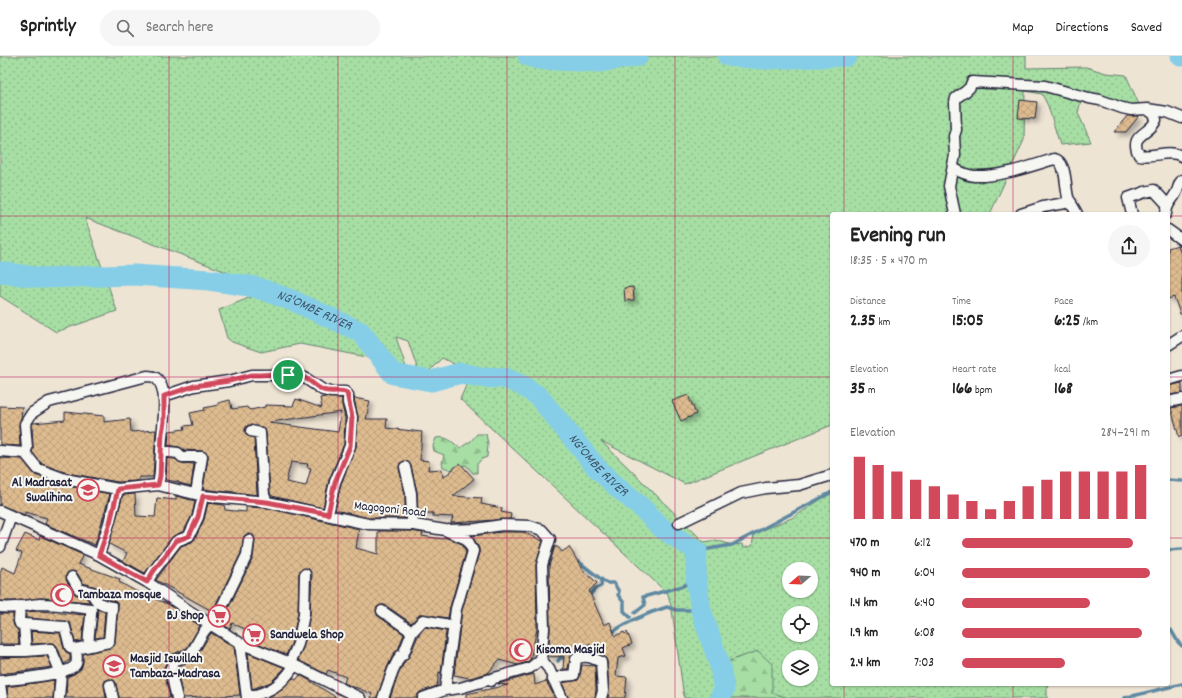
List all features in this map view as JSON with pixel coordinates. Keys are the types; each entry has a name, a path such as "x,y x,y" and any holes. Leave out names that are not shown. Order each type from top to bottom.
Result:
{"street":[{"path":"955,212 949,186 955,155 955,102 956,98 970,87 972,82 1045,86 1100,100 1122,108 1131,110 1147,109 1167,112 1182,118"},
{"path":"1147,109 1155,115 1156,120 1151,128 1137,138 1136,143 1139,155 1147,156 1176,153 1182,156"},
{"path":"953,168 961,173 973,176 986,175 1058,159 1061,163 1066,179 1068,198 1077,212"},
{"path":"1132,212 1128,198 1154,190 1167,209 1176,193 1179,183 1182,180"},
{"path":"1027,212 1043,207 1071,202"},
{"path":"1170,231 1182,240"},
{"path":"1170,344 1182,336"},
{"path":"164,396 194,386 229,381 252,375 298,375 323,390 331,392 345,392 348,395 348,403 352,417 350,446 335,482 328,514"},
{"path":"0,451 25,453 27,448 25,424 32,413 49,402 147,376 157,379 161,384 164,396 164,422 158,485"},
{"path":"1170,379 1182,376"},
{"path":"1170,402 1182,399"},
{"path":"251,431 260,433 264,495 267,502"},
{"path":"147,582 176,541 189,536 198,517 202,457 182,457 178,453 161,451"},
{"name":"Magogoni Road","path":"25,453 38,469 65,479 118,489 158,485 199,494 267,502 328,514 368,524 414,525 445,530 467,539 473,551 456,609 445,690"},
{"path":"405,467 411,493 412,519 414,525"},
{"path":"680,524 741,493 766,488 799,485 830,476"},
{"path":"99,555 110,523 118,489"},
{"path":"0,511 99,555 147,582 240,643 292,665 360,698"},
{"path":"0,547 11,516"},
{"path":"445,530 502,525 530,526 542,530 550,539 542,565 544,629 541,659 549,669 562,698"},
{"path":"177,698 170,670 174,660 186,658 194,650 206,628 215,621 247,555 249,540"},
{"path":"240,643 247,698 264,694 280,684 292,665 298,644 304,614 305,574"},
{"path":"20,606 20,624 65,627 70,647 76,649 109,642 112,607 100,604 92,592 79,589 72,577"},
{"path":"0,607 11,609 20,606 42,604 91,609 92,619 88,629 89,646"},
{"path":"382,611 412,632"},
{"path":"383,698 392,670 400,656 403,655 412,632 423,620 454,626"},
{"path":"24,624 26,652"},
{"path":"0,651 26,652 51,649 60,673 59,698"},
{"path":"2,698 0,682 60,673 76,664 76,649"},
{"path":"553,680 564,676 574,675 576,659 589,657 601,662 603,691 601,698"},
{"path":"423,698 445,690 460,688 491,680 530,668 541,659"},
{"path":"110,685 113,698"}],"green space":[{"path":"0,56 1026,56 1026,68 1086,67 1106,73 1126,75 1141,109 1100,100 1081,100 1078,113 1091,142 1060,145 1048,106 1042,94 1025,91 1024,140 991,212 830,212 830,426 685,484 601,441 704,542 716,540 732,545 742,544 743,548 752,546 754,534 794,517 830,493 830,686 1047,686 1047,698 684,698 672,610 668,594 460,399 472,373 442,358 421,379 408,341 396,337 411,382 372,358 300,344 261,352 232,342 227,338 219,310 271,289 85,218 117,311 56,332 0,296"},
{"path":"477,434 486,434 488,444 487,457 482,459 477,464 477,473 473,473 466,465 456,466 451,470 443,467 442,463 444,455 434,451 433,446 436,438 446,438 460,448 471,441"},
{"path":"758,651 772,664 772,693 789,698 725,698 726,662"}],"building":[{"path":"1020,100 1037,102 1035,119 1018,118"},
{"path":"1127,116 1139,116 1126,132 1114,132"},
{"path":"1178,245 1182,257 1182,314 1180,314 1174,297 1170,298 1170,247"},
{"path":"633,287 634,300 625,301 624,288"},
{"path":"1182,383 1182,393 1170,395 1170,386"},
{"path":"688,395 696,414 681,421 672,401"},
{"path":"320,398 342,398 345,418 344,444 329,480 323,508 272,496 270,493 266,433 265,429 262,427 249,425 245,430 246,435 254,438 257,495 203,489 208,454 202,451 185,450 168,445 169,431 185,429 184,426 193,425 190,413 205,410 204,408 218,405 218,403 230,400 232,409 247,407 250,410 265,407 265,405 293,406 296,399 322,408","holes":["341,412 338,432 270,423 270,422","291,462 308,464 307,467 311,468 306,486 286,482"]},
{"path":"354,398 370,401 366,419 387,419 386,428 422,432 420,460 429,461 428,470 442,469 443,478 460,463 474,479 453,496 482,498 481,504 502,508 501,512 511,514 510,519 451,523 453,517 433,516 433,513 418,513 417,492 411,466 407,461 400,463 399,468 405,494 405,518 369,518 335,510 341,484 356,447 358,417"},
{"path":"0,406 22,407 19,425 20,446 0,445"},
{"path":"1182,406 1182,436 1179,437 1171,408"},
{"path":"65,412 104,416 104,422 130,419 131,432 156,430 153,477 139,477 139,480 135,481 118,482 67,473 42,464 32,452 33,423 65,420"},
{"path":"0,458 22,459 35,475 63,485 110,494 95,545 45,524 47,518 25,512 25,515 0,505"},
{"path":"167,458 175,459 182,463 194,464 191,486 166,480"},
{"path":"135,494 136,516 155,517 157,498 176,500 176,496 195,501 192,515 184,531 172,537 145,573 123,561 127,553 109,544 123,495"},
{"path":"208,503 224,505 225,510 246,512 246,507 266,508 359,529 356,548 378,554 378,531 410,531 423,533 422,536 443,539 444,537 462,544 466,552 448,618 421,614 411,623 385,605 377,607 376,611 378,616 404,634 398,650 394,653 387,668 377,698 371,698 372,694 344,683 346,677 328,670 326,674 298,660 304,645 310,614 312,574 308,568 302,569 299,573 298,613 292,642 286,655 245,638 247,630 232,623 230,629 221,623 253,558 255,540 253,535 247,534 244,536 241,553 212,612 156,580 181,546 192,542 195,539 204,520"},
{"path":"502,532 523,532 543,541 536,565 537,629 530,660 518,665 499,660 488,673 470,678 454,675 462,610 479,553 479,548 472,536"},
{"path":"25,534 39,540 40,536 83,555 78,564 120,579 119,582 139,593 168,604 200,626 187,648 171,655 164,667 170,698 119,698 115,681 109,679 104,683 106,698 66,698 67,677 81,669 83,654 114,646 118,605 116,602 102,596 96,587 83,583 77,573 72,571 67,573 66,580 75,594 87,598 90,602 40,598 0,601 0,573 2,567 15,573 22,553 16,551"},
{"path":"555,546 562,552 569,547 583,570 597,583 589,591 604,625 610,622 615,636 624,632 625,634 627,632 632,644 623,648 626,656 618,658 616,676 627,677 625,698 608,698 607,661 604,656 592,651 590,644 573,650 568,669 563,669 564,656 548,657 550,629 549,566"},
{"path":"98,609 105,612 103,637 95,638"},
{"path":"40,611 85,615 82,641 75,642 69,622 26,618 26,612"},
{"path":"0,614 13,614 13,623 18,630 19,644 0,644"},
{"path":"425,627 446,631 441,673 439,672 437,686 420,692 417,698 390,698 399,673 405,661 409,657 418,636"},
{"path":"31,631 60,633 64,649 70,654 70,660 64,664 57,646 54,643 32,644"},
{"path":"211,633 234,647 240,695 183,698 177,671 180,665 191,661 197,656"},
{"path":"248,653 285,668 271,682 252,689"},
{"path":"47,656 52,667 0,674 0,658"},
{"path":"582,665 595,666 595,698 568,698 562,683 578,680"},
{"path":"534,674 535,685 546,681 555,698 466,698 466,694 508,685 498,684"},
{"path":"300,675 337,698 267,698 283,688 293,678 296,680"},
{"path":"54,680 53,698 8,698 7,687"}],"waterway":[{"path":"528,56 538,59 598,62 638,56"},
{"path":"728,56 764,59 847,56"},
{"name":"NG'OMBE RIVER","path":"0,272 42,278 134,275 209,280 255,287 294,301 361,332 393,374 431,381 461,373 479,377 505,378 523,386 538,396 597,468 618,488 642,508 663,529 697,551 696,578 701,610 720,666 724,690 720,698"},
{"path":"1170,480 1182,481"},
{"path":"697,551 732,545 830,493"},
{"path":"1170,550 1182,549"},
{"path":"575,565 579,562 602,580"},
{"path":"635,613 645,605 643,597 683,586 696,578"},
{"path":"587,598 596,588 601,586 602,580 607,583 614,583 619,592 618,595 624,603 624,611 630,617"},
{"path":"609,634 637,618 667,607 676,610 701,610"},
{"path":"1170,630 1182,646"},
{"path":"576,655 578,654 579,648 583,642 585,647 594,643"},
{"path":"558,661 560,658 568,657"},
{"path":"1124,698 1182,684"}],"place":[{"name":"Al Madrasat Swalihina","path":"88,490"},
{"name":"Tambaza mosque","path":"62,595"},
{"name":"BJ Shop","path":"219,616"},
{"name":"Sandwela Shop","path":"254,635"},
{"name":"Kisoma Masjid","path":"521,650"},
{"name":"Masjid Iswillah Tambaza-Madrasa","path":"114,666"}],"route":[{"path":"252,375 288,375 298,375 305,378 323,390 331,392 344,391 348,395 348,403 352,417 350,446 335,482 328,514 267,502 203,496 198,517 189,536 176,541 147,582 99,555 110,523 118,489 158,485 164,422 164,396 194,386 229,381 252,375"}]}
